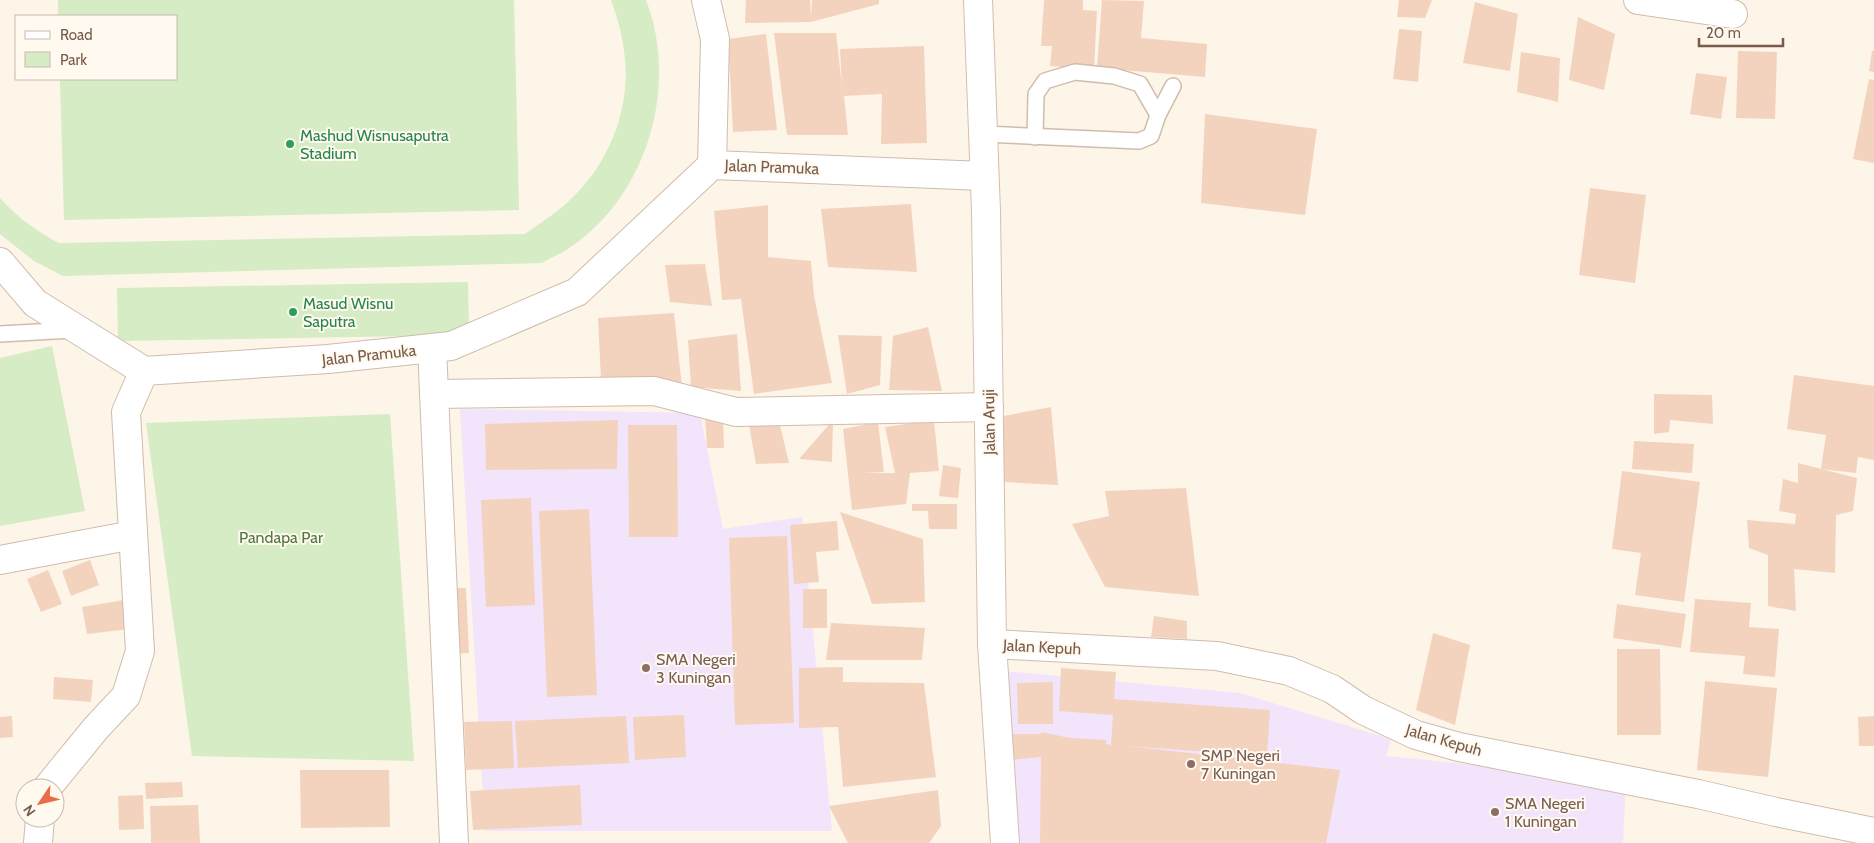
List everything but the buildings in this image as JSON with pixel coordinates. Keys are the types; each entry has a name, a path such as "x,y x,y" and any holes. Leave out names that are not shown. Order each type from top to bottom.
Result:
{"street":[{"name":"Jalan Aruji","path":"978,0 984,176 992,644 1005,843"},
{"path":"1638,0 1733,14"},
{"path":"709,4 715,39 712,165"},
{"name":"Jalan Pramuka","path":"144,371 328,359 450,346 577,292 712,165 984,176"},
{"path":"0,262 35,303 144,371 126,412 140,651 126,696 96,728 55,778"},
{"path":"432,348 454,843"},
{"path":"434,394 654,391 736,412 989,407"},
{"path":"0,560 133,535"},
{"name":"Jalan Kepuh","path":"992,644 1217,656 1289,671 1332,689 1363,710 1416,735 1450,744 1874,832"},
{"path":"38,843 39,828"}],"lane":[{"path":"1035,137 1036,94 1045,81 1075,72 1114,76 1140,84 1158,115"},
{"path":"983,134 1139,141 1152,136 1158,115 1173,86"},
{"path":"0,334 77,329"}],"shaded area":[{"name":"SMA Negeri 3 Kuningan","path":"460,409 700,413 723,529 802,517 832,831 485,831"},
{"name":"SMP Negeri 7 Kuningan","path":"994,670 1240,693 1391,739 1386,756 1626,780 1623,843 1001,843"}],"green space":[{"name":"Mashud Wisnusaputra Stadium","path":"58,0 514,0 519,210 64,220 60,80 178,80 178,15 58,15"},
{"path":"611,0 646,0 655,33 659,67 657,101 650,135 638,168 620,198 598,224 569,248 542,263 63,276 34,261 0,234 0,198 27,223 59,243 525,234 564,205 589,180 600,164 616,128 622,109 626,70 622,38"},
{"name":"Masud Wisnu Saputra","path":"468,282 469,335 118,341 117,288"},
{"path":"52,346 85,511 0,526 0,358"},
{"name":"Pandapa Par","path":"390,414 414,761 192,756 146,423"}],"place":[{"name":"Mashud Wisnusaputra Stadium","path":"290,144"},
{"name":"Masud Wisnu Saputra","path":"293,312"},
{"name":"SMA Negeri 3 Kuningan","path":"646,668"},
{"name":"SMP Negeri 7 Kuningan","path":"1191,764"},
{"name":"SMA Negeri 1 Kuningan","path":"1495,812"}]}
